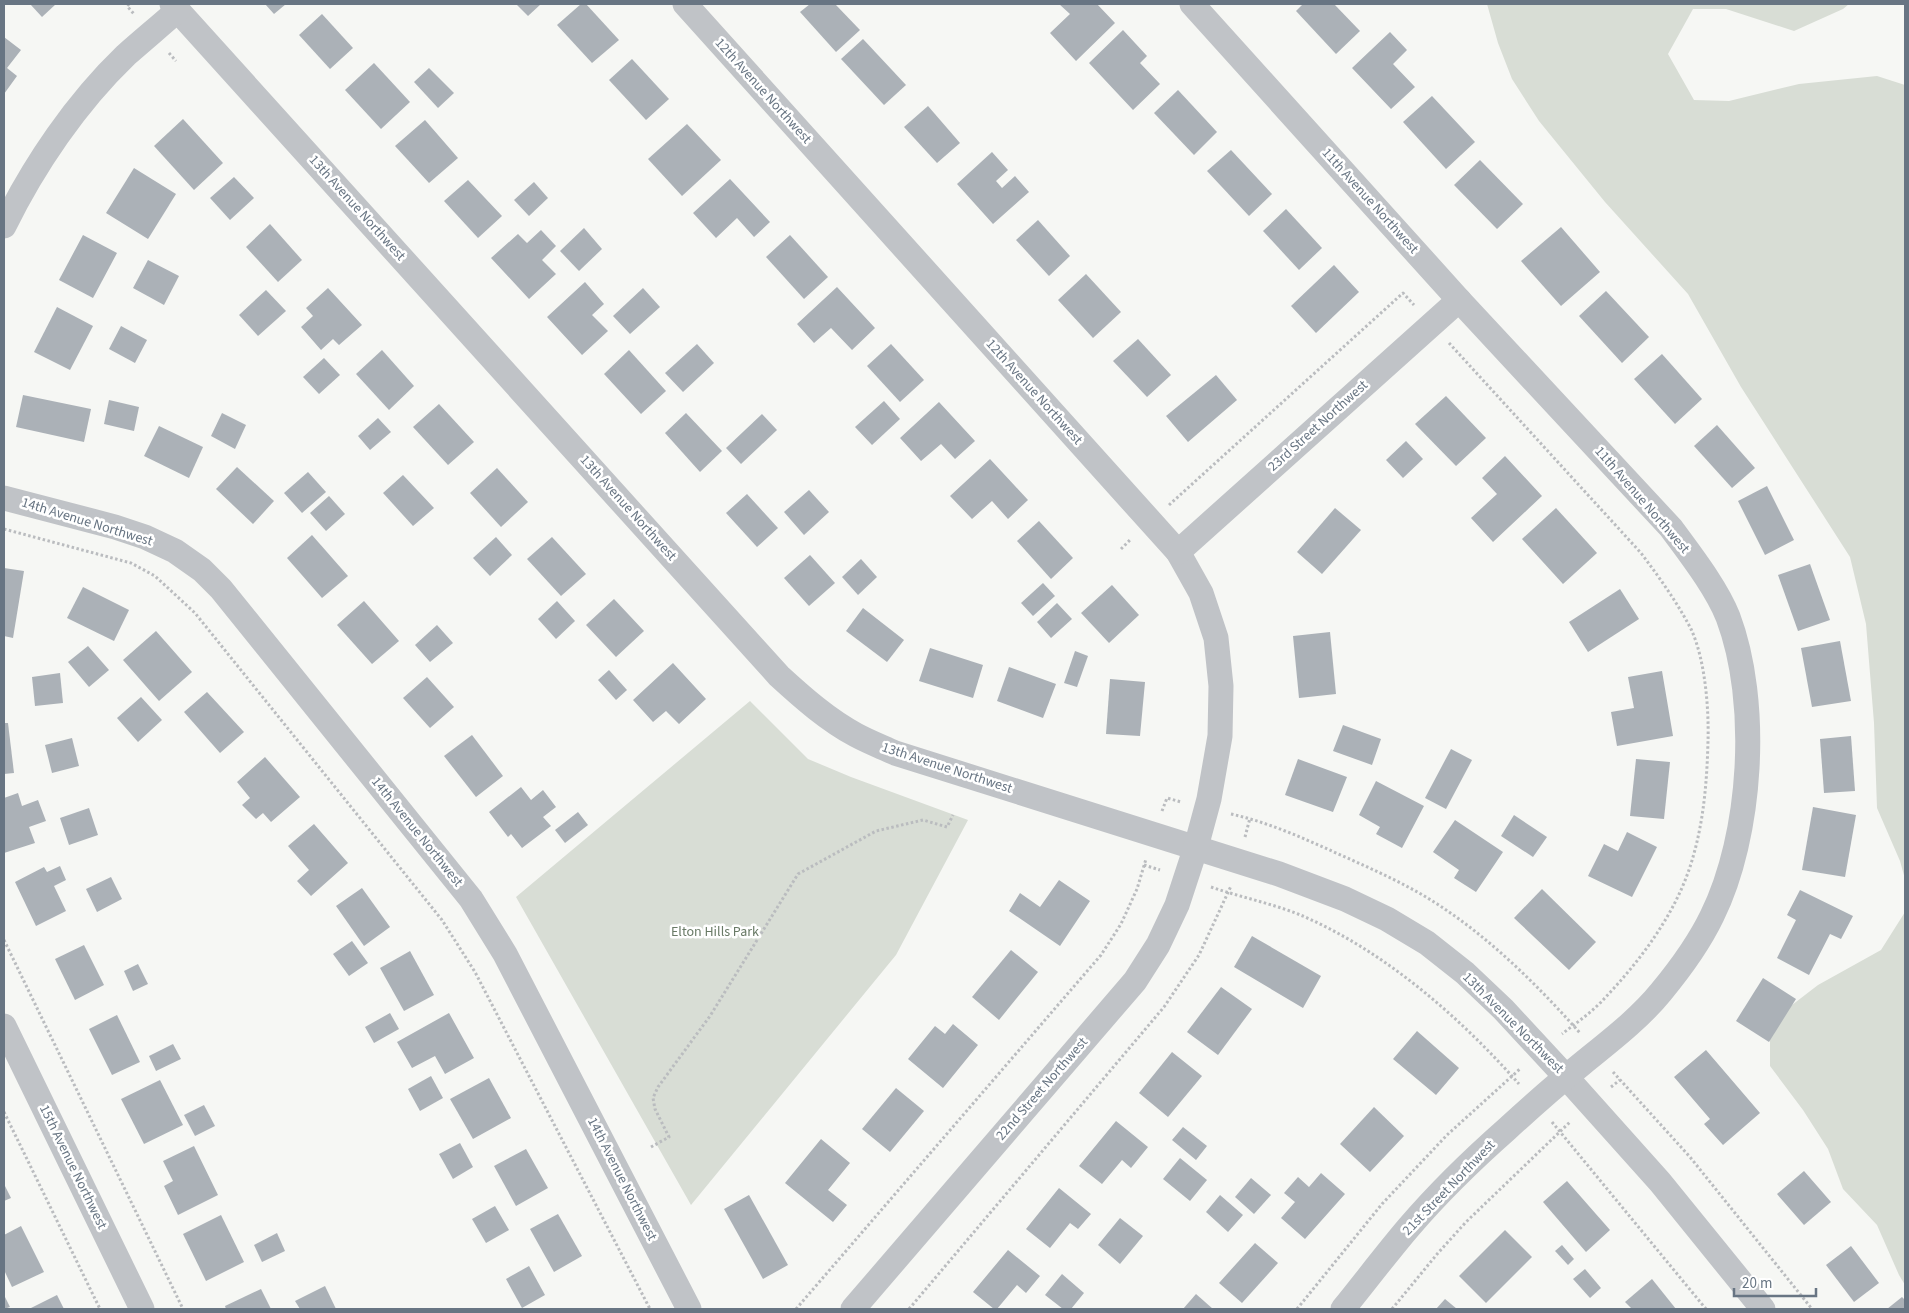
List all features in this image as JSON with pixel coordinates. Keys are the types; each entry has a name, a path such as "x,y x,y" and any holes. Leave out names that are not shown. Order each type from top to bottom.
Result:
{"street":[{"name":"12th Avenue Northwest","path":"685,4 1178,552 1201,593 1216,638 1221,686 1220,736 1209,799 1196,847"},
{"name":"11th Avenue Northwest","path":"1192,4 1459,300 1671,528 1701,568 1727,616 1741,664 1747,723 1746,777 1741,823 1730,870 1712,917 1689,954 1660,993 1627,1026 1566,1077"},
{"path":"4,226 16,201 38,166 93,90 175,7"},
{"name":"13th Avenue Northwest","path":"175,7 779,676 800,695 848,730 896,752 1279,874 1345,899 1387,919 1427,943 1465,973 1504,1009 1660,1182 1763,1309"},
{"name":"23rd Street Northwest","path":"1178,552 1459,300"},
{"name":"14th Avenue Northwest","path":"4,498 115,527 145,537 175,550 202,570 221,590 471,899 506,954 690,1309"},
{"name":"22nd Street Northwest","path":"852,1309 1135,980 1158,945 1177,905 1196,847"},
{"name":"15th Avenue Northwest","path":"4,1026 142,1309"},
{"name":"21st Street Northwest","path":"1343,1309 1409,1227 1438,1195 1566,1077"}],"path":[{"path":"1120,549 1403,293"},
{"path":"1454,348 1641,553 1668,589 1692,631 1703,671 1708,725 1708,774 1702,817 1693,858 1677,900 1657,932 1631,968 1602,1001 1573,1026"},
{"path":"4,529 131,563 154,576 195,612 442,920 475,972 650,1309"},
{"path":"651,1147 669,1137 655,1109 653,1098 658,1087 710,1016 798,874 876,831 923,820 947,828 953,815"},
{"path":"796,1309 1101,954 1121,924 1137,889 1144,865"},
{"path":"909,1309 1164,1007 1199,955 1229,893 1297,914 1337,933 1383,962 1459,1022 1511,1076 1447,1135 1388,1198 1297,1309"},
{"path":"4,940 184,1309"},
{"path":"1620,1080 1690,1157 1812,1309"},
{"path":"4,1112 100,1309"},
{"path":"1392,1309 1466,1222 1560,1130 1706,1309"}],"green space":[{"path":"1487,4 1849,4 1843,9 1794,31 1726,9 1693,9 1668,54 1694,100 1729,101 1799,84 1877,76 1905,85 1905,879 1900,861 1877,808 1874,723 1866,624 1850,557 1741,387 1688,294 1605,202 1539,121 1512,79 1498,43"},
{"name":"Elton Hills Park","path":"750,701 808,759 851,777 968,820 896,955 691,1205 516,897"},
{"path":"1905,912 1905,1285 1877,1225 1843,1189 1828,1149 1803,1110 1770,1066 1770,1022 1818,985 1881,950"}],"building":[{"path":"30,4 56,4 42,17"},
{"path":"265,4 286,4 274,14"},
{"path":"516,4 541,4 528,16"},
{"path":"581,4 586,4 619,40 592,63 557,25"},
{"path":"810,4 835,4 860,30 836,52 800,12"},
{"path":"1059,4 1097,4 1115,23 1076,61 1050,33 1070,14"},
{"path":"1303,4 1334,4 1360,31 1336,54 1296,11"},
{"path":"322,14 353,48 330,69 299,35"},
{"path":"1123,30 1147,56 1140,63 1160,84 1133,110 1089,63"},
{"path":"1390,32 1407,50 1393,64 1415,87 1391,109 1352,68"},
{"path":"4,37 21,50 7,68 17,76 4,94"},
{"path":"863,39 906,85 884,105 841,59"},
{"path":"632,59 669,99 646,120 609,80"},
{"path":"374,63 410,102 381,129 345,90"},
{"path":"429,68 454,93 438,108 414,82"},
{"path":"1178,90 1217,132 1194,155 1154,113"},
{"path":"1432,96 1475,142 1446,169 1403,122"},
{"path":"928,106 960,143 937,163 904,127"},
{"path":"183,119 223,163 194,190 154,146"},
{"path":"425,120 458,158 429,183 395,146"},
{"path":"687,124 721,160 682,196 648,159"},
{"path":"1231,150 1272,194 1249,216 1207,171"},
{"path":"992,152 1008,170 996,181 1002,188 1015,176 1029,192 993,224 957,184"},
{"path":"1480,160 1523,204 1497,229 1454,185"},
{"path":"134,168 176,194 148,239 106,213"},
{"path":"234,177 254,198 230,220 210,198"},
{"path":"730,179 770,222 754,237 737,218 716,238 693,213"},
{"path":"468,180 502,216 478,238 444,201"},
{"path":"534,182 548,198 529,216 514,200"},
{"path":"1286,209 1322,248 1299,270 1263,231"},
{"path":"1038,220 1070,256 1049,276 1016,240"},
{"path":"270,224 302,260 278,282 246,247"},
{"path":"1561,227 1600,272 1561,306 1521,261"},
{"path":"584,228 602,249 579,271 560,251"},
{"path":"541,230 556,246 542,260 556,274 529,299 491,258 518,234 527,243"},
{"path":"83,235 117,253 93,298 59,280"},
{"path":"790,235 828,277 804,299 766,257"},
{"path":"148,260 179,276 164,305 133,288"},
{"path":"1334,265 1359,292 1316,333 1291,306"},
{"path":"1086,274 1121,312 1093,338 1058,300"},
{"path":"585,282 604,304 592,315 608,331 582,355 547,317"},
{"path":"837,287 875,328 852,350 831,328 814,343 797,324"},
{"path":"328,288 362,325 339,345 333,339 321,350 301,327 313,316 306,308"},
{"path":"643,288 660,307 630,334 613,316"},
{"path":"266,290 286,311 258,336 239,315"},
{"path":"1606,291 1649,337 1622,363 1579,316"},
{"path":"57,307 93,326 70,370 34,352"},
{"path":"121,326 147,340 135,363 109,349"},
{"path":"1138,339 1171,375 1147,397 1113,361"},
{"path":"697,344 714,363 683,392 665,373"},
{"path":"891,344 924,380 900,402 867,366"},
{"path":"382,350 414,386 389,410 356,374"},
{"path":"629,350 666,391 641,414 604,374"},
{"path":"1662,354 1702,399 1675,424 1634,379"},
{"path":"324,358 340,375 319,394 303,377"},
{"path":"1216,375 1237,400 1188,442 1166,416"},
{"path":"23,395 91,409 84,442 16,427"},
{"path":"1446,396 1486,438 1456,466 1415,424"},
{"path":"109,400 139,407 134,431 104,424"},
{"path":"884,401 900,419 872,445 855,427"},
{"path":"939,402 975,441 955,459 941,444 921,461 900,438"},
{"path":"439,404 474,442 448,465 413,427"},
{"path":"222,413 246,425 235,449 211,436"},
{"path":"686,413 722,451 700,472 665,433"},
{"path":"762,414 777,430 741,464 726,448"},
{"path":"378,418 391,432 370,450 358,436"},
{"path":"1717,425 1755,468 1732,488 1694,446"},
{"path":"159,426 203,447 189,478 144,456"},
{"path":"1406,441 1423,459 1403,478 1386,460"},
{"path":"1505,456 1542,496 1493,542 1471,518 1497,494 1482,478"},
{"path":"990,459 1028,500 1008,519 992,501 972,519 950,496"},
{"path":"237,467 274,501 253,524 216,489"},
{"path":"497,468 528,502 501,527 470,493"},
{"path":"308,472 326,492 302,513 284,493"},
{"path":"403,475 434,508 413,526 383,493"},
{"path":"1767,486 1794,540 1765,555 1738,501"},
{"path":"809,490 829,512 804,535 784,512"},
{"path":"747,494 778,528 757,547 726,513"},
{"path":"329,496 345,514 326,531 310,513"},
{"path":"1335,508 1361,530 1322,574 1297,552"},
{"path":"1556,508 1597,553 1563,584 1522,539"},
{"path":"1039,521 1073,558 1051,579 1017,541"},
{"path":"312,535 348,576 322,598 287,558"},
{"path":"496,537 512,555 490,576 473,558"},
{"path":"552,537 586,574 561,596 527,559"},
{"path":"810,555 835,583 809,606 784,578"},
{"path":"861,559 877,577 858,595 842,577"},
{"path":"1810,564 1830,620 1798,631 1778,575"},
{"path":"4,568 24,571 13,638 4,636"},
{"path":"1043,583 1055,596 1033,616 1021,603"},
{"path":"1112,585 1139,615 1109,643 1081,613"},
{"path":"83,587 129,610 114,641 67,618"},
{"path":"1620,589 1639,619 1588,652 1569,622"},
{"path":"614,599 644,631 616,657 586,625"},
{"path":"364,601 399,641 372,664 337,625"},
{"path":"557,601 575,621 556,639 538,619"},
{"path":"1057,603 1072,619 1051,638 1037,622"},
{"path":"863,608 904,640 887,662 846,631"},
{"path":"437,625 453,643 430,662 415,645"},
{"path":"156,631 192,672 159,701 123,660"},
{"path":"1330,632 1336,694 1299,698 1293,636"},
{"path":"1840,641 1851,701 1812,707 1801,648"},
{"path":"88,646 109,670 89,687 68,662"},
{"path":"930,648 983,665 973,698 919,681"},
{"path":"1075,651 1088,656 1077,687 1064,683"},
{"path":"673,663 706,699 679,724 666,711 653,722 633,700"},
{"path":"1009,667 1056,684 1043,718 997,701"},
{"path":"609,670 627,690 616,700 598,680"},
{"path":"1662,671 1673,736 1617,746 1611,712 1634,708 1628,677"},
{"path":"60,673 63,703 35,706 32,677"},
{"path":"427,677 454,707 430,728 403,698"},
{"path":"1110,679 1145,682 1140,736 1106,734"},
{"path":"207,692 244,732 220,753 184,712"},
{"path":"141,697 162,720 138,742 117,718"},
{"path":"4,723 8,723 14,773 4,774"},
{"path":"1343,725 1381,739 1372,765 1333,751"},
{"path":"472,735 503,776 476,797 444,756"},
{"path":"1851,736 1855,791 1824,793 1820,739"},
{"path":"72,738 79,766 52,773 45,745"},
{"path":"1451,749 1472,760 1446,809 1425,798"},
{"path":"265,757 300,797 271,822 263,813 256,819 242,805 250,798 237,782"},
{"path":"1298,759 1347,777 1333,812 1285,795"},
{"path":"1636,759 1670,762 1664,819 1630,816"},
{"path":"1376,781 1424,806 1402,848 1376,834 1380,827 1359,815"},
{"path":"521,787 531,800 543,790 556,807 543,817 551,826 522,848 511,834 508,837 489,812"},
{"path":"18,793 22,806 38,800 46,821 29,827 35,843 4,853 4,798"},
{"path":"1813,807 1856,815 1845,877 1802,870"},
{"path":"89,808 98,835 69,845 60,818"},
{"path":"578,812 588,825 565,843 555,830"},
{"path":"1514,815 1547,837 1533,857 1501,836"},
{"path":"1455,820 1503,852 1476,892 1454,878 1459,870 1433,852"},
{"path":"314,824 348,863 311,896 297,881 309,870 288,846"},
{"path":"1627,832 1657,847 1632,897 1588,876 1604,844 1618,851"},
{"path":"60,866 66,880 54,886 66,911 36,926 15,882 44,867 47,872"},
{"path":"111,877 122,899 97,912 86,889"},
{"path":"1059,880 1090,901 1060,946 1009,911 1020,893 1040,907"},
{"path":"362,888 390,927 364,946 336,906"},
{"path":"1542,889 1596,942 1569,970 1514,918"},
{"path":"1800,890 1853,916 1841,939 1830,934 1809,975 1777,958 1796,920 1787,915"},
{"path":"1252,936 1321,976 1303,1008 1234,967"},
{"path":"352,941 368,963 349,976 333,954"},
{"path":"84,945 104,985 75,1000 55,959"},
{"path":"1011,950 1038,972 999,1020 972,997"},
{"path":"410,951 434,995 404,1011 380,968"},
{"path":"138,964 148,984 133,991 124,971"},
{"path":"1763,978 1796,999 1769,1042 1736,1021"},
{"path":"1221,987 1252,1009 1218,1055 1187,1032"},
{"path":"390,1013 399,1029 374,1043 365,1027"},
{"path":"449,1013 474,1058 445,1074 435,1056 412,1068 397,1042"},
{"path":"117,1015 140,1062 112,1075 89,1029"},
{"path":"953,1024 978,1045 943,1088 908,1059 935,1026 945,1034"},
{"path":"1417,1031 1459,1068 1436,1095 1393,1059"},
{"path":"173,1044 181,1059 156,1071 149,1056"},
{"path":"1706,1050 1760,1113 1723,1145 1704,1124 1710,1119 1674,1077"},
{"path":"1172,1052 1202,1076 1168,1117 1139,1093"},
{"path":"431,1076 443,1098 420,1111 408,1089"},
{"path":"489,1078 511,1118 473,1139 450,1099"},
{"path":"160,1080 183,1125 144,1144 121,1099"},
{"path":"896,1088 924,1111 890,1152 862,1129"},
{"path":"204,1105 215,1126 195,1136 184,1115"},
{"path":"1374,1107 1404,1136 1370,1172 1340,1144"},
{"path":"1116,1121 1148,1147 1131,1168 1122,1160 1102,1184 1079,1166"},
{"path":"1183,1127 1207,1146 1196,1160 1172,1140"},
{"path":"821,1139 850,1163 828,1190 847,1205 833,1222 785,1183"},
{"path":"460,1143 473,1167 453,1179 439,1154"},
{"path":"194,1146 218,1195 178,1215 164,1186 173,1181 163,1161"},
{"path":"526,1149 548,1188 516,1206 494,1166"},
{"path":"1180,1158 1207,1180 1190,1201 1163,1179"},
{"path":"1804,1171 1831,1202 1804,1225 1777,1194"},
{"path":"1321,1173 1345,1194 1305,1239 1281,1218 1295,1202 1284,1193 1298,1177 1309,1187"},
{"path":"1251,1178 1271,1195 1254,1214 1235,1197"},
{"path":"1567,1181 1610,1230 1586,1252 1543,1202"},
{"path":"4,1184 11,1198 4,1201"},
{"path":"1059,1188 1091,1214 1078,1229 1070,1223 1050,1248 1026,1229"},
{"path":"749,1195 788,1265 763,1279 724,1209"},
{"path":"1220,1195 1243,1215 1228,1232 1206,1212"},
{"path":"495,1206 509,1230 486,1243 472,1219"},
{"path":"558,1214 582,1256 554,1272 530,1229"},
{"path":"221,1215 244,1262 206,1281 183,1234"},
{"path":"1120,1218 1143,1236 1120,1264 1098,1245"},
{"path":"21,1226 44,1272 12,1287 4,1270 4,1235"},
{"path":"1505,1230 1532,1257 1486,1303 1459,1276"},
{"path":"277,1233 285,1251 262,1262 254,1245"},
{"path":"1255,1243 1278,1263 1242,1303 1219,1283"},
{"path":"1562,1245 1574,1259 1568,1265 1555,1251"},
{"path":"1851,1246 1879,1283 1854,1302 1826,1265"},
{"path":"1008,1250 1040,1276 1026,1293 1017,1285 997,1309 994,1309 973,1292"},
{"path":"529,1266 545,1295 522,1308 506,1279"},
{"path":"1585,1269 1601,1288 1590,1298 1573,1279"},
{"path":"1062,1274 1084,1293 1071,1309 1063,1309 1045,1295"},
{"path":"1652,1279 1676,1309 1632,1309 1625,1302"},
{"path":"325,1286 336,1309 300,1309 295,1301"},
{"path":"261,1289 271,1309 226,1309 225,1306"},
{"path":"1196,1294 1213,1309 1183,1309"},
{"path":"4,1295 10,1307 4,1309"},
{"path":"57,1295 64,1309 29,1309"},
{"path":"1902,1297 1905,1300 1905,1309 1887,1309"},
{"path":"1445,1299 1457,1309 1436,1309"}]}
